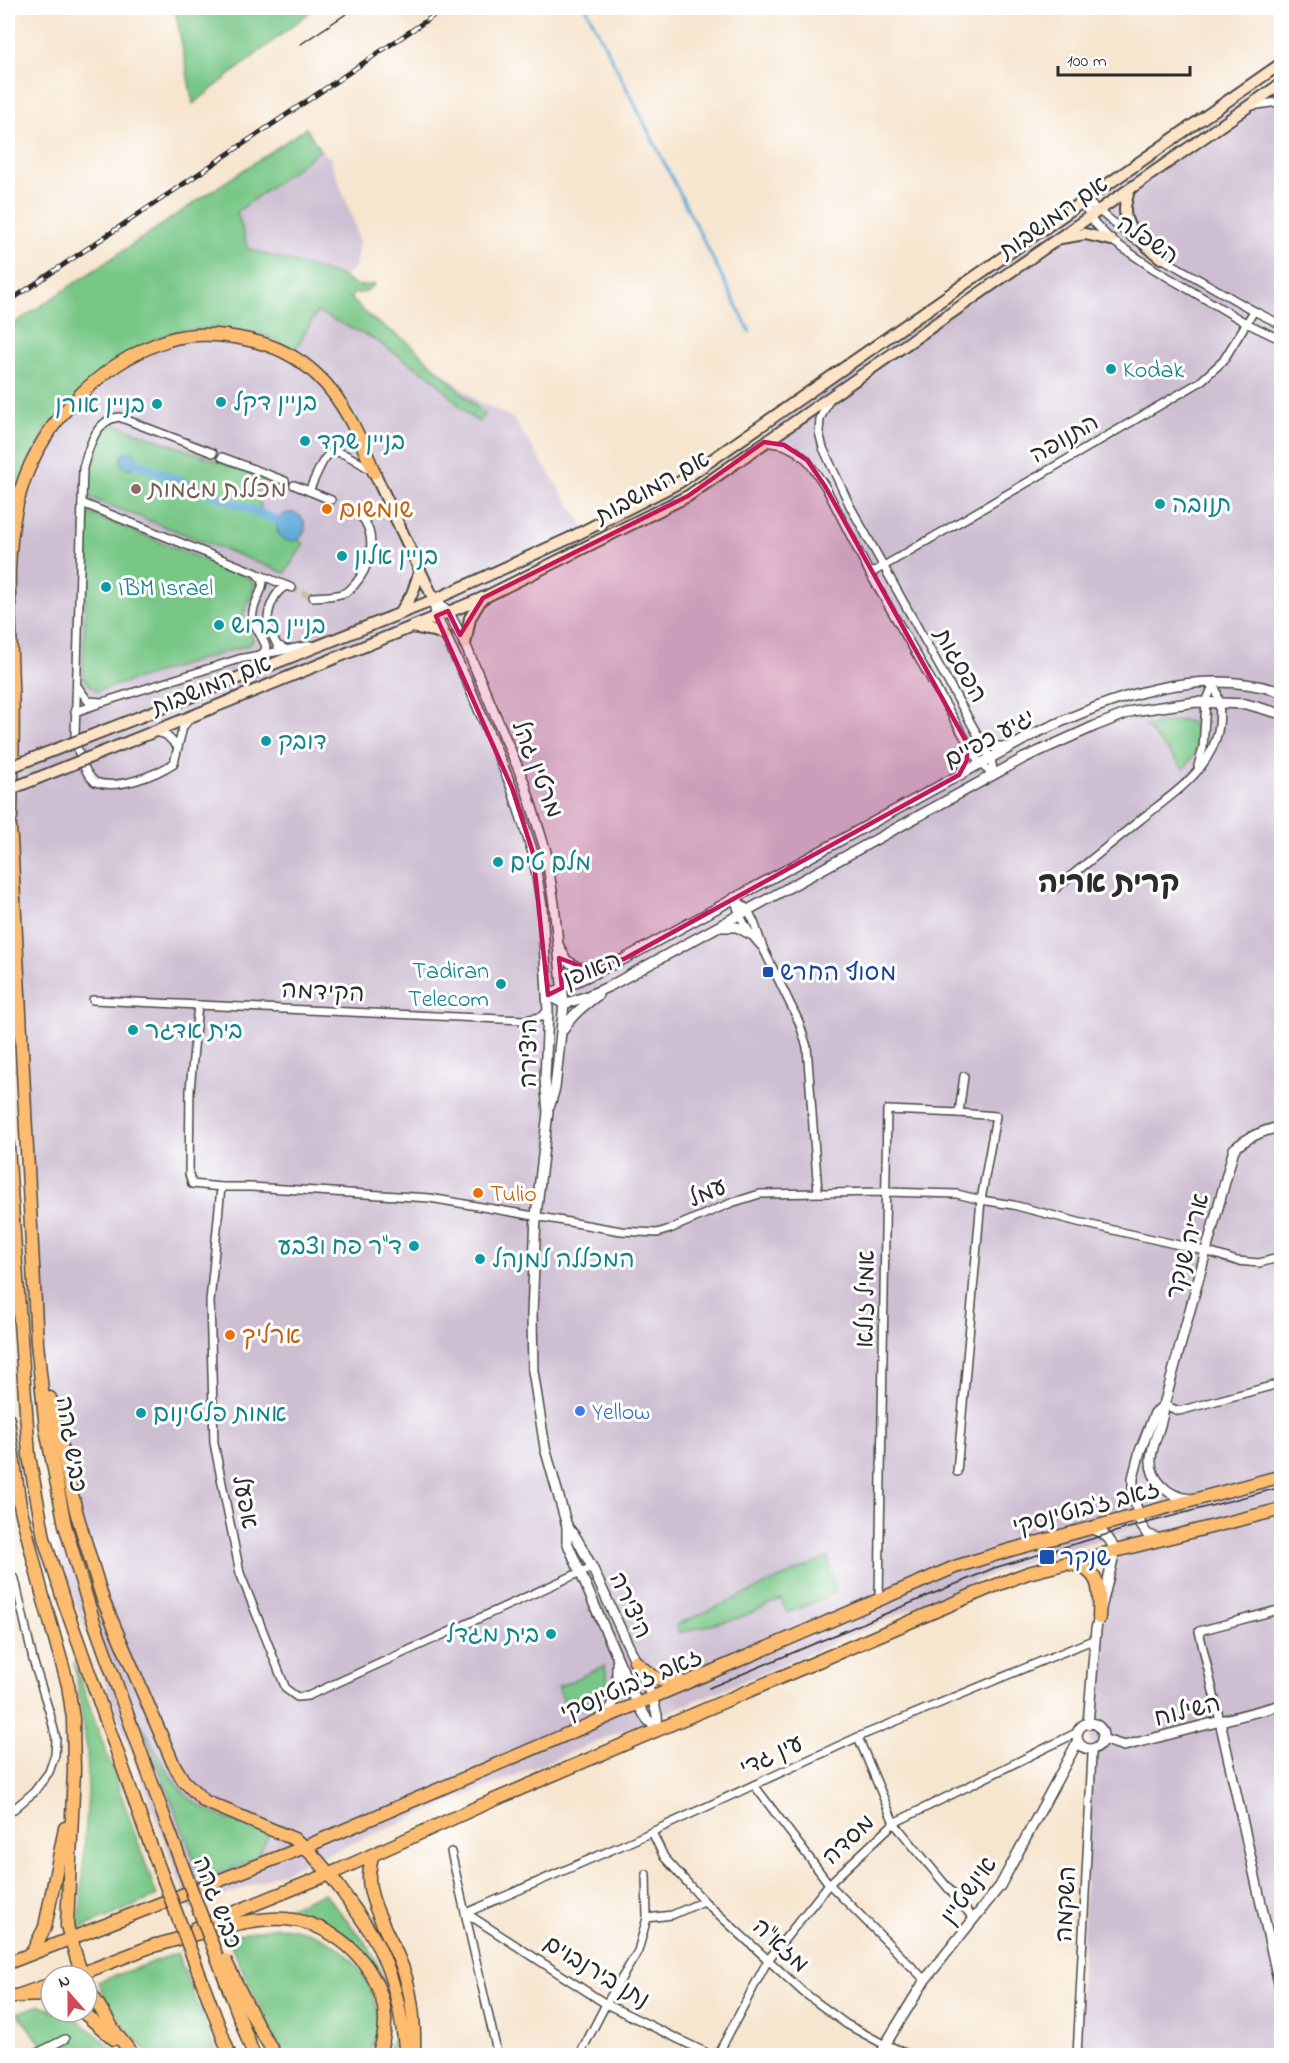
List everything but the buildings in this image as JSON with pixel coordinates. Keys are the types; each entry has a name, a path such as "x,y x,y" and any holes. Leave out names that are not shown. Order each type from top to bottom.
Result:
{"main road":[{"name":"אם המושבות","path":"8,768 434,600 570,538 680,482 1281,63"},
{"name":"אם המושבות","path":"8,789 483,597 688,496 1281,83"},
{"path":"1129,190 1125,209 1127,221 1136,236 1161,258"},
{"path":"1058,238 1084,234 1111,240"},
{"path":"11,839 13,689 10,565 17,503 42,440 84,392 106,373 128,359 169,340 211,334 260,342 300,362 318,375 350,419 374,472"},
{"name":"מרטין גהל","path":"374,472 434,600"},
{"path":"399,614 408,602 420,571"},
{"path":"465,644 470,618 483,597"},
{"path":"408,627 435,631 446,636"},
{"name":"כביש גהה","path":"8,808 37,1331 46,1429 65,1525 93,1619 193,1895 237,1996 254,2055"},
{"name":"כביש גהה","path":"8,1145 29,1456 45,1538 64,1602 146,1833 230,2055"},
{"path":"37,1331 62,1456 90,1559 103,1600 131,1670 172,1763 183,1780 204,1801 281,1833 305,1847 328,1874 368,1929 386,1964 400,2009 406,2055"},
{"path":"8,1419 23,1516 68,1685 74,1742 67,1912 69,1940 76,1964"},
{"name":"זאב ז'בוטינסקי","path":"8,1963 305,1847 879,1599 979,1559 1281,1476"},
{"name":"זאב ז'בוטינסקי","path":"99,1967 328,1874 480,1806 989,1588 1028,1574 1281,1509"},
{"path":"1066,1564 1081,1566 1098,1583 1099,1618"},
{"path":"635,1661 651,1676 666,1682 682,1682 701,1677"},
{"path":"32,1953 45,1928 73,1792"},
{"path":"372,1855 369,1878 373,1899 410,1990 415,2038 414,2055"},
{"path":"146,1948 271,1919 289,1919 319,1927 335,1935 350,1947 370,1970 379,1988 386,2032 377,2055"},
{"path":"11,1998 39,1988"},
{"path":"11,1998 39,1996"},
{"path":"237,1996 276,2055"},
{"path":"99,2007 133,2055"},
{"path":"97,2024 133,2055"}],"street":[{"path":"1249,106 1281,103"},
{"name":"השפלה","path":"1085,201 1099,210 1120,230 1161,258 1281,325"},
{"name":"השפלה","path":"1085,201 1089,217 1111,240 1154,269 1246,323 1281,340"},
{"name":"התנופה","path":"870,574 1200,382 1223,361 1254,311"},
{"name":"הפסגות","path":"831,396 820,419 819,432 824,448 850,506 991,759 994,775"},
{"path":"192,715 183,727 174,763 124,784 102,784 89,777 78,753 75,736 83,468 87,454 103,422 119,417 213,453"},
{"name":"הפסגות","path":"764,442 784,445 796,451 807,460 825,486 870,574 967,743 980,764 994,775"},
{"path":"309,491 324,457 333,451 340,452 374,472"},
{"path":"222,457 285,482"},
{"path":"294,485 331,500"},
{"path":"82,503 289,587 276,593 268,622 279,647 291,649"},
{"path":"313,597 345,592 360,579 370,557 372,543 368,529 360,514 352,508"},
{"path":"256,573 263,580 263,589 253,612 253,619 266,646 260,655"},
{"name":"מרטין גהל","path":"434,600 448,611 465,644 524,782 546,852 564,1004"},
{"name":"מרטין גהל","path":"434,600 436,616 512,788 533,853 542,906 548,995"},
{"path":"75,712 238,659 334,640"},
{"path":"76,683 81,694 88,701 104,702"},
{"path":"1196,771 1203,748 1206,702 1214,683"},
{"path":"1055,889 1185,783 1206,759 1220,722 1221,702 1214,683"},
{"name":"יגיע כפיים","path":"734,897 1013,746 1088,709 1130,694 1176,685 1247,684 1281,692"},
{"name":"יגיע כפיים","path":"739,916 1024,758 1133,711 1177,704 1221,702 1253,705 1281,714"},
{"path":"151,733 166,735 178,747"},
{"path":"980,738 995,747 1013,746"},
{"path":"959,775 967,760 967,743"},
{"path":"734,897 748,910 758,929 763,948 799,1022 807,1047 819,1192"},
{"path":"734,897 739,916 750,934 763,948"},
{"name":"האופן","path":"548,995 624,959 734,897"},
{"name":"האופן","path":"548,995 564,1004 610,986 739,916"},
{"path":"717,928 734,926 750,934"},
{"path":"558,945 566,960 579,968 601,966 624,959"},
{"path":"561,1034 569,1020 579,1010 610,986"},
{"name":"היצירה","path":"548,995 545,1079 548,1113"},
{"name":"הקידמה","path":"93,1000 524,1020 541,1017 548,1011"},
{"name":"היצירה","path":"564,1004 555,1088 548,1113 536,1215 532,1314 533,1371 545,1449 567,1526 567,1542 637,1703 647,1719 658,1730"},
{"path":"198,1005 190,1089 189,1174 192,1184 221,1187"},
{"path":"957,1472 981,1200 996,1116 960,1113 964,1076"},
{"name":"אמיל זולא","path":"879,1599 887,1110 960,1113"},
{"name":"אריה שנקר","path":"1194,1499 1174,1495 1165,1489 1153,1474 1150,1457 1164,1415 1164,1405 1234,1149 1246,1138 1281,1126"},
{"name":"עמל","path":"221,1187 430,1198 621,1231 657,1233 744,1197 760,1194 886,1191 957,1194 1013,1205 1205,1251 1237,1261 1259,1263 1281,1257"},
{"name":"אפעל","path":"221,1187 210,1302 214,1443 240,1573 285,1689 297,1697 308,1696 592,1567"},
{"path":"1164,1405 1179,1410 1281,1383"},
{"name":"אריה שנקר","path":"1163,1539 1147,1534 1137,1515 1133,1478 1140,1451 1155,1413 1164,1405"},
{"name":"היצירה","path":"567,1526 592,1567 652,1697 657,1714 658,1730"},
{"path":"1088,1724 1095,1639 1115,1551 1111,1540 1106,1535 1090,1528"},
{"path":"8,1579 15,1579 33,1660 56,1738 55,1755 49,1772 34,1792 8,1814"},
{"path":"1281,1609 1199,1631 1281,1997"},
{"name":"עין גדי","path":"466,1913 652,1832 858,1737 1095,1639"},
{"path":"609,1715 617,1684 616,1654"},
{"name":"השילוח","path":"1102,1739 1124,1746 1281,1705"},
{"path":"1088,1724 1099,1728 1102,1739 1099,1745 1089,1749 1082,1746 1078,1736 1082,1726 1088,1724"},
{"name":"מסדה","path":"717,2055 768,1960 829,1884 894,1822 1078,1736"},
{"name":"אינשטיין","path":"881,2055 925,1980 1000,1886 1078,1736"},
{"path":"858,1737 894,1822 973,1918"},
{"name":"השקמה","path":"1077,2055 1092,1754"},
{"path":"754,1785 829,1884 925,1980"},
{"name":"מזא\"ה","path":"652,1832 664,1857 704,1901 803,1992 846,2024 885,2045 910,2055"},
{"path":"450,1852 498,2055"},
{"path":"579,2055 638,1951 646,1918 646,1874"},
{"path":"646,1918 672,1915 704,1901"},
{"name":"נתן בירנבוים","path":"466,1913 606,2004 713,2055"},
{"path":"31,2055 65,2039"}],"highlighted area":[{"path":"764,442 784,445 807,460 825,486 967,743 967,760 959,775 624,959 588,969 559,958 562,988 548,995 533,853 512,788 436,616 448,611 460,635 483,598 688,496"}],"shaded area":[{"path":"1281,71 1281,2055 1077,2055 1092,1749 1088,1724 1099,1639 1120,1535 1235,1504 1118,1534 998,1571 796,1659 191,1910 59,1560 8,984 8,491 121,339 319,304 376,331 435,366 478,401 512,418 589,534 687,488"},
{"path":"320,150 330,158 359,242 355,267 343,277 248,249 236,212"}],"green space":[{"path":"175,8 315,8 193,104"},
{"path":"306,128 320,150 237,212 248,249 343,277 354,284 362,286 375,284 365,292 353,294 350,298 372,319 408,342 485,416 478,421 469,416 434,379 372,338 317,312 295,350 261,334 223,328 184,330 156,338 46,429 8,531 8,328"},
{"path":"114,424 264,478 258,492 262,512 304,544 285,573 88,497 87,465 105,429"},
{"path":"88,513 251,579 255,587 243,615 253,640 251,644 98,691 88,684 83,675"},
{"path":"1183,720 1196,729 1198,735 1196,749 1184,769 1145,726"},
{"path":"8,1515 14,1569 8,1570"},
{"path":"828,1557 835,1593 788,1613 781,1599 742,1617 679,1633 676,1625"},
{"path":"74,1662 157,1896 79,1929 88,1793 87,1750"},
{"path":"604,1666 607,1684 604,1691 593,1701 569,1713 558,1687"},
{"path":"142,1725 169,1774 189,1798 217,1815 269,1835 255,1860 202,1879"},
{"path":"324,1893 368,1946 378,1965 385,1987 363,1955 340,1931 311,1917 272,1914"},
{"path":"275,1927 315,1935 341,1950 354,1962 372,1992 376,2008 378,2024 375,2040 367,2055 286,2055 276,2042 227,1936"},
{"path":"177,1953 218,2055 150,2055 114,2012 99,1982"},
{"path":"39,2005 39,2024 82,2024 120,2055 50,2055 17,2013"},
{"path":"396,2030 400,2055 386,2056"}],"water":[{"path":"129,452 137,460 129,468 121,460"},
{"path":"291,513 301,517 305,527 301,537 291,541 281,537 277,527 281,517"}],"waterway":[{"path":"586,8 750,332"},
{"path":"136,463 278,521"}],"tunnel":[{"path":"331,500 352,508"},
{"path":"292,588 313,597"}],"tram line":[{"path":"301,44 355,8"},
{"path":"709,1688 994,1568 1135,1526 1282,1487"}],"railway":[{"path":"8,302 445,8"}],"place":[{"name":"Kodak","path":"1111,369"},
{"name":"בניין דקל","path":"221,402"},
{"name":"בניין אורן","path":"157,404"},
{"name":"בניין שקד","path":"305,441"},
{"name":"מכללת מגמות","path":"136,489"},
{"name":"תנובה","path":"1160,504"},
{"name":"שומשום","path":"327,509"},
{"name":"בניין אלון","path":"342,556"},
{"name":"IBM Israel","path":"106,587"},
{"name":"בניין ברוש","path":"219,625"},
{"name":"דובק","path":"266,741"},
{"name":"מלם טים","path":"498,862"},
{"name":"מסוף החרש","path":"768,972"},
{"name":"Tadiran Telecom","path":"501,984"},
{"name":"בית אדגר","path":"133,1030"},
{"name":"Tulio","path":"478,1193"},
{"name":"ד\"ר פח וצבע","path":"414,1246"},
{"name":"המכללה למנהל","path":"480,1259"},
{"name":"ארליך","path":"230,1335"},
{"name":"Yellow","path":"580,1411"},
{"name":"אמות פלטינום","path":"141,1413"},
{"name":"שנקר","path":"1047,1557"},
{"name":"בית מגדל","path":"551,1634"}],"district":[{"name":"קרית אריה","path":"1109,882"}]}
